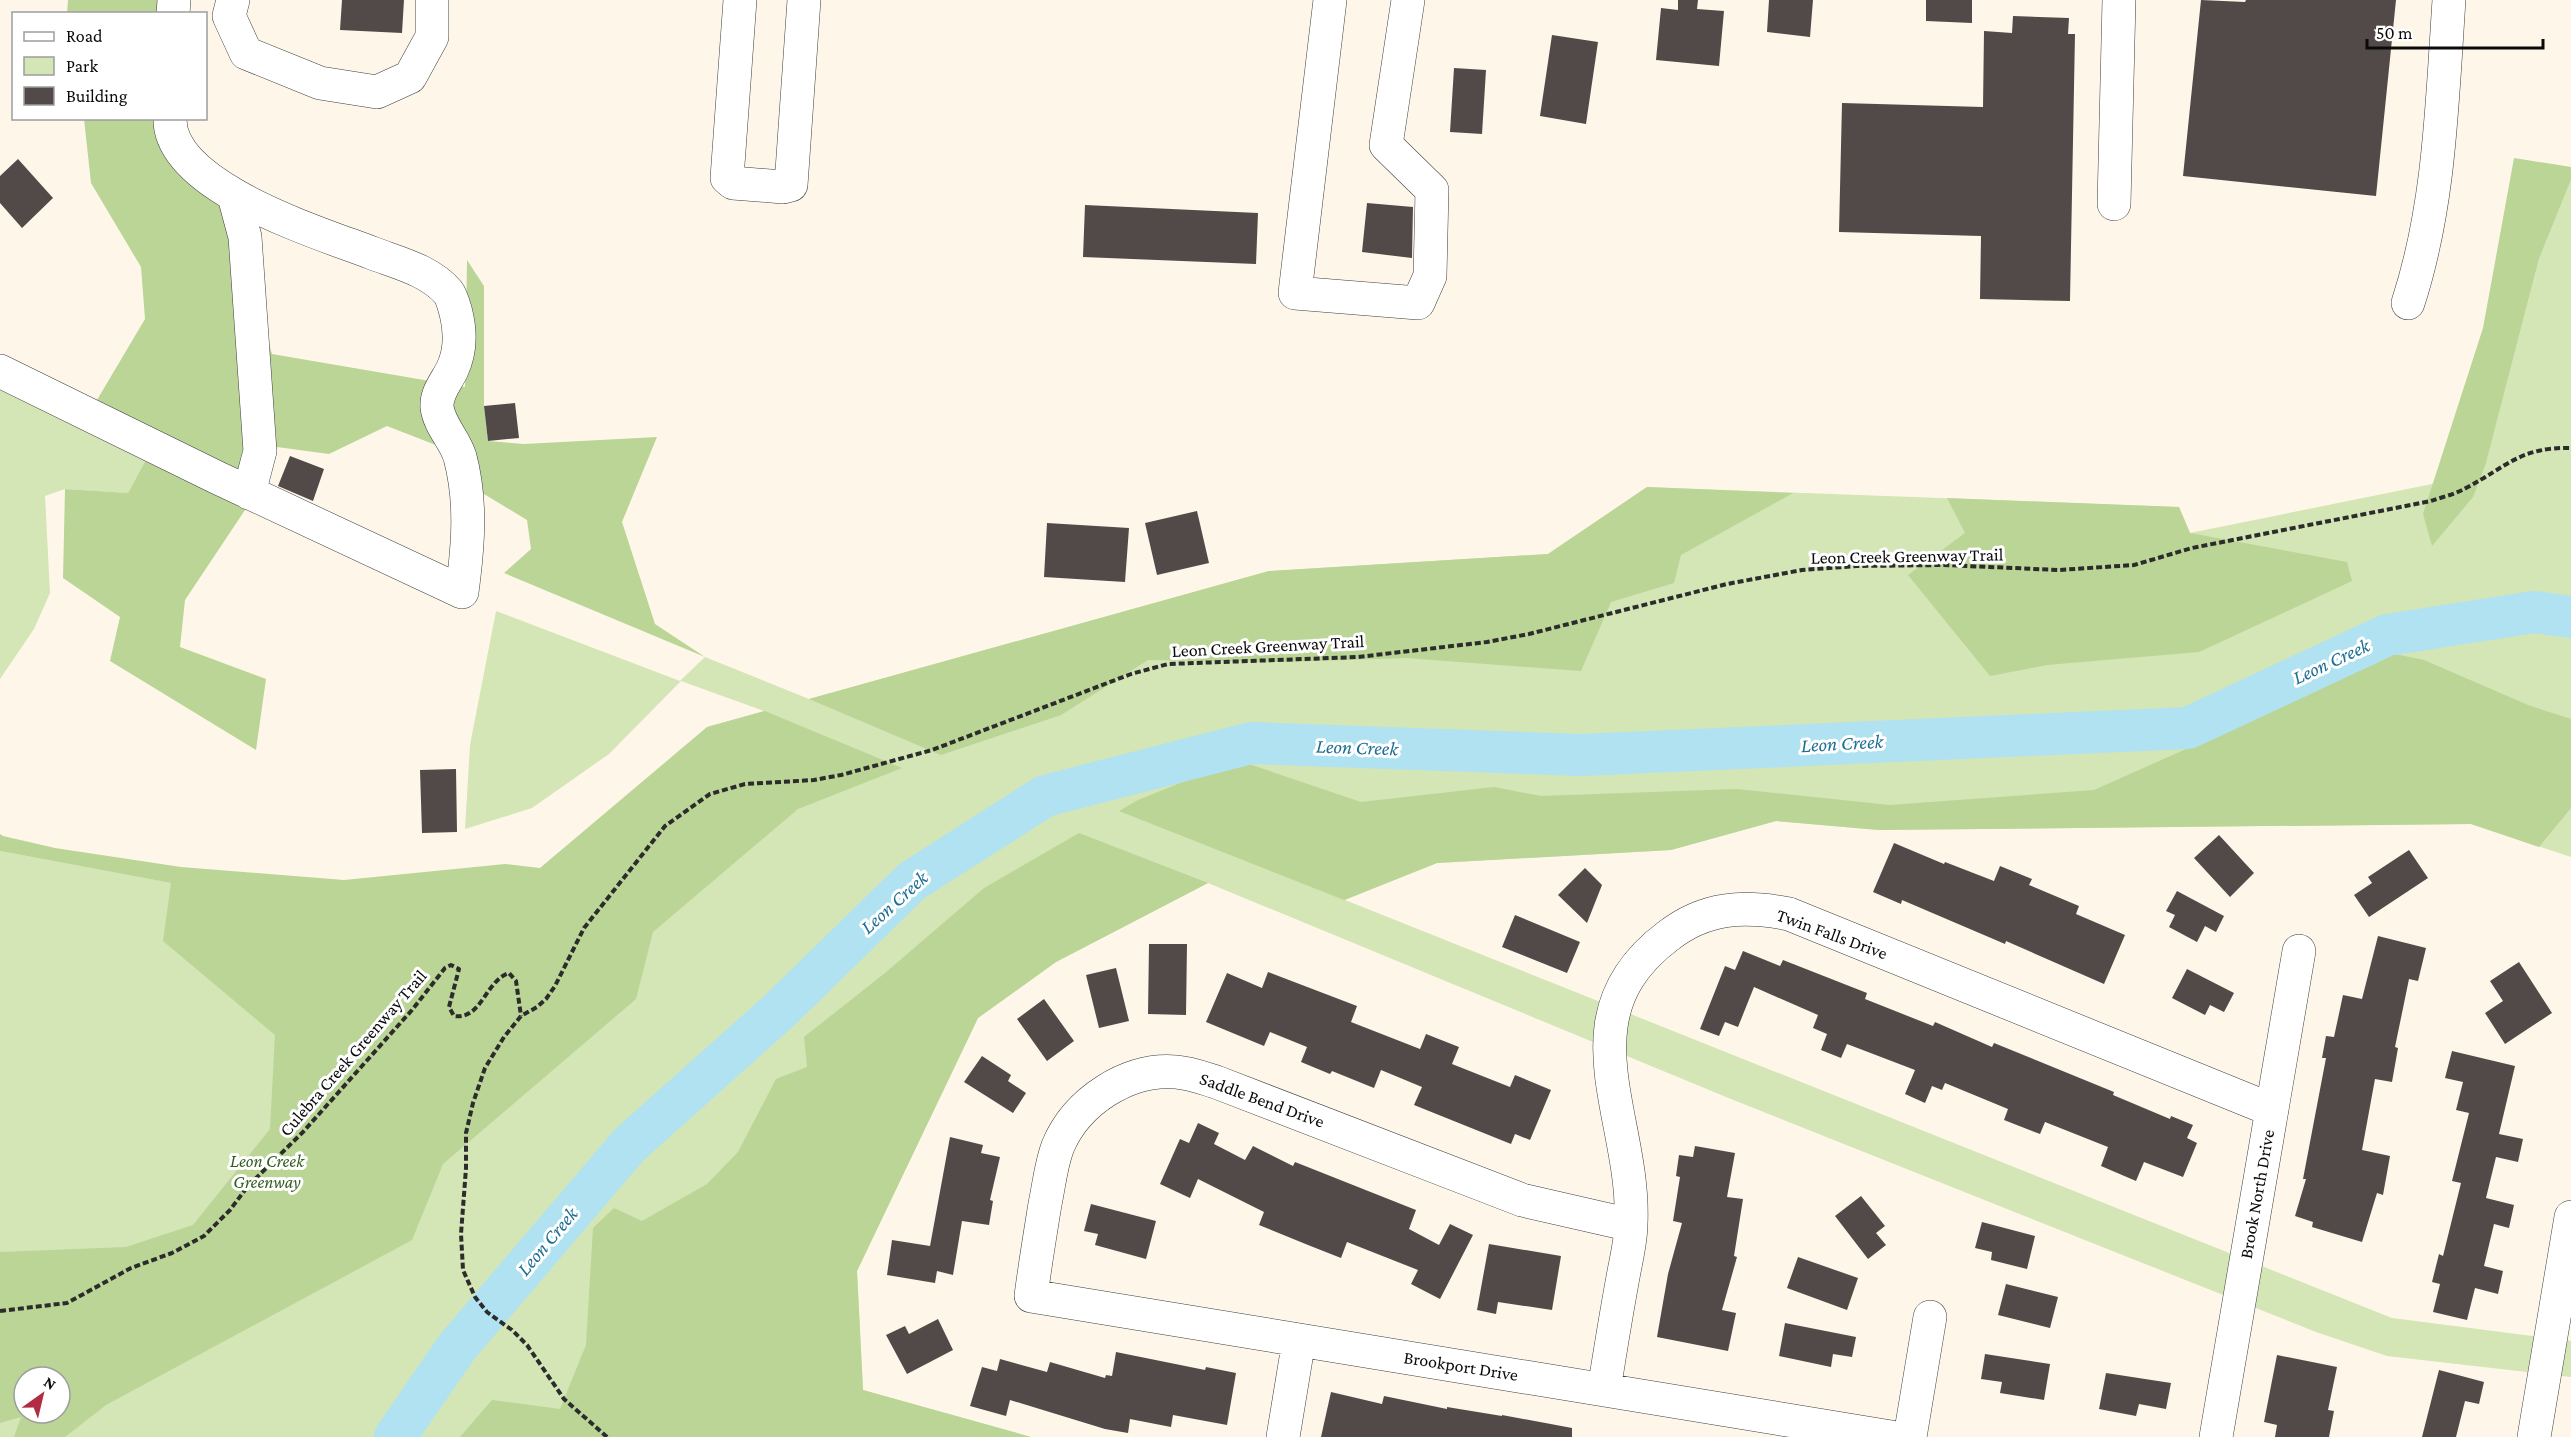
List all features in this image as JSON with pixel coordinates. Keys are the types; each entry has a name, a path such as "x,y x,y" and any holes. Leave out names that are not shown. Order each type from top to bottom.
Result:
{"street":[{"path":"233,0 229,16 246,53 320,83 377,92 410,77 432,37 432,0"},
{"path":"740,0 728,178 733,183 783,187 791,185 804,0"},
{"path":"1330,0 1295,293 1419,303 1430,276 1432,190 1386,145 1408,0"},
{"path":"2114,204 2119,0"},
{"path":"2408,303 2424,249 2437,168 2449,0"},
{"path":"0,371 249,493 462,592 469,540 467,499 460,456 437,408 440,391 459,351 460,328 449,293 425,273 283,219 234,196 193,167 176,144 170,120"},
{"path":"234,196 245,237 260,440 260,451 249,493"},
{"name":"Twin Falls Drive","path":"1604,1390 1631,1225 1630,1178 1609,1052 1609,1028 1614,1009 1629,975 1652,948 1682,925 1731,910 1758,908 1789,914 2272,1110"},
{"name":"Brook North Drive","path":"2216,1437 2299,951"},
{"name":"Saddle Bend Drive","path":"1030,1296 1051,1171 1063,1138 1088,1103 1104,1091 1120,1083 1155,1072 1176,1072 1207,1078 1522,1200 1631,1225"},
{"path":"2534,1437 2571,1217"},
{"name":"Brookport Drive","path":"1030,1296 1891,1437"},
{"path":"1910,1437 1930,1317"},
{"path":"1283,1437 1299,1340"}],"path":[{"name":"Leon Creek Greenway Trail","path":"607,1437 564,1399 527,1345 512,1330 487,1312 475,1297 463,1270 461,1234 466,1133 472,1102 485,1068 504,1037 520,1016 546,999 555,986 584,928 665,826 710,794 745,784 814,780 841,775 932,750 1149,669 1168,664 1226,660 1358,657 1487,642 1529,634 1727,584 1802,570 1857,566 1944,565 2059,570 2134,565 2192,548 2431,501 2465,489 2529,452 2550,448 2571,448"},
{"name":"Culebra Creek Greenway Trail","path":"0,1311 67,1303 131,1268 172,1253 204,1236 230,1210 248,1186 303,1132 412,1010 445,968 451,964 459,969 449,1007 454,1016 462,1017 470,1014 494,981 509,973 516,981 520,1016"}],"green space":[{"path":"68,0 160,0 159,12 67,12"},
{"path":"84,120 162,120 235,228 272,354 465,387 467,260 484,286 484,406 488,441 524,444 657,437 622,522 655,624 705,657 504,573 531,549 527,520 479,491 446,449 387,426 329,454 277,447 245,510 185,600 180,647 266,679 256,750 110,661 120,617 63,578 65,489 128,493 149,454 94,405 145,319 141,267 91,183"},
{"path":"2514,158 2571,167 2571,180 2539,259 2486,463 2473,497 2432,546 2423,514 2483,328"},
{"name":"Leon Creek Greenway","path":"2571,180 2571,857 2471,824 1879,830 1776,821 1671,850 1437,863 1345,900 2392,1318 2571,1341 2571,1377 2387,1356 2316,1332 1731,1099 1208,883 1056,962 978,1018 857,1271 863,1390 1031,1437 0,1437 0,851 510,946 707,727 764,711 681,681 609,754 532,808 465,829 470,745 496,611 680,681 705,657 809,699 1269,571 1548,554 1647,487 2179,507 2190,533 2432,484 2486,462 2539,259"},
{"path":"0,360 149,454 128,493 65,489 45,496 50,593 34,629 0,679"},
{"path":"1647,487 1793,493 1681,555 1674,583 1611,602 1581,671 1406,658 1283,662 1148,660 1061,715 941,755 809,699 1269,571 1548,554"},
{"path":"1947,498 2179,507 2190,533 2347,562 2352,581 2199,652 2047,665 1990,676 1908,575 1965,533"},
{"path":"2380,651 2424,660 2528,705 2571,719 2571,808 2539,847 2471,824 1879,830 1776,821 1671,850 1437,863 1344,900 1119,811 1138,800 1237,760 1361,802 1494,787 1541,796 1736,789 1890,805 2094,790 2258,717"},
{"path":"765,711 902,768 798,809 653,932 636,999 443,1164 412,1240 106,1405 65,1437 14,1437 18,1425 72,1425 72,1365 12,1365 12,1420 0,1423 0,1252 126,1247 193,1225 270,1129 275,1035 163,941 171,883 0,851 0,834 55,848 181,867 344,880 505,864 540,868 707,727"},
{"path":"1079,833 1208,883 1056,962 978,1018 857,1271 863,1390 1031,1437 460,1437 492,1400 560,1409 586,1345 593,1228 614,1208 642,1221 707,1184 738,1152 776,1079 807,1067 804,1037 885,973 984,888"}],"building":[{"path":"342,0 404,0 402,33 340,30"},
{"path":"1678,0 1698,0 1697,9 1724,11 1719,66 1656,60 1661,8 1678,10"},
{"path":"1769,0 1813,0 1810,37 1767,32"},
{"path":"1926,0 1972,0 1972,23 1926,21"},
{"path":"2201,0 2245,2 2246,0 2396,0 2376,196 2183,176"},
{"path":"2013,16 2069,18 2068,34 2075,34 2070,301 1980,299 1981,236 1839,232 1842,103 1983,107 1984,31 2012,33"},
{"path":"1552,35 1598,42 1586,124 1540,116"},
{"path":"1454,68 1486,70 1482,134 1450,132"},
{"path":"18,159 53,198 22,228 0,203 0,176"},
{"path":"1367,203 1413,207 1412,258 1362,252"},
{"path":"1085,205 1258,213 1256,264 1083,257"},
{"path":"515,403 519,438 488,441 484,406"},
{"path":"290,456 324,469 313,501 278,486"},
{"path":"1197,511 1209,563 1157,575 1145,523"},
{"path":"1047,523 1129,528 1125,582 1044,577"},
{"path":"456,769 457,832 422,833 420,770"},
{"path":"2219,835 2254,873 2230,897 2194,858"},
{"path":"1894,843 1944,864 1945,862 1994,881 2000,866 2032,879 2029,885 2079,906 2076,914 2125,935 2104,984 2006,941 2005,944 1902,900 1901,904 1873,892"},
{"path":"2409,850 2428,878 2369,917 2354,895 2372,883 2368,877"},
{"path":"1585,868 1602,885 1587,923 1558,895"},
{"path":"2177,891 2224,916 2216,932 2205,926 2197,942 2169,927 2175,915 2166,911"},
{"path":"1515,915 1580,942 1567,973 1502,947"},
{"path":"2378,936 2426,948 2418,981 2409,979 2395,1047 2398,1048 2392,1082 2375,1079 2362,1150 2390,1156 2383,1195 2377,1193 2362,1242 2312,1227 2313,1222 2295,1216 2306,1179 2303,1179 2326,1058 2322,1058 2326,1036 2334,1037 2343,995 2362,999"},
{"path":"1149,944 1187,944 1186,1015 1148,1014"},
{"path":"1743,951 1780,966 1783,960 1867,993 1865,999 1933,1026 1935,1022 1992,1047 1994,1043 2114,1092 2113,1095 2170,1119 2171,1116 2193,1125 2187,1138 2197,1143 2183,1177 2144,1162 2136,1181 2101,1166 2108,1147 2045,1122 2040,1134 2004,1120 2008,1109 1945,1083 1942,1090 1932,1086 1925,1103 1905,1094 1915,1070 1847,1044 1841,1058 1821,1050 1827,1034 1813,1028 1818,1015 1754,987 1738,1027 1725,1022 1719,1036 1700,1029 1725,966 1735,970"},
{"path":"2519,962 2552,1013 2505,1044 2485,1013 2503,1001 2490,981"},
{"path":"1116,968 1129,1021 1099,1028 1086,975"},
{"path":"2187,969 2234,993 2224,1012 2210,1005 2205,1015 2172,998"},
{"path":"1268,972 1357,1006 1351,1022 1420,1049 1426,1034 1459,1047 1452,1064 1510,1087 1515,1075 1551,1090 1530,1140 1515,1134 1511,1144 1414,1105 1422,1087 1381,1070 1374,1088 1332,1071 1330,1074 1301,1062 1307,1047 1270,1032 1264,1046 1206,1022 1227,973 1262,988"},
{"path":"1044,999 1074,1041 1047,1061 1017,1019"},
{"path":"2452,1051 2515,1066 2499,1134 2523,1139 2518,1162 2496,1157 2486,1198 2514,1205 2509,1228 2494,1224 2484,1266 2503,1271 2498,1294 2475,1288 2467,1320 2433,1312 2440,1284 2432,1282 2439,1254 2443,1256 2461,1183 2452,1181 2469,1113 2456,1110 2463,1082 2445,1078"},
{"path":"982,1056 1011,1075 1008,1081 1026,1093 1013,1113 964,1082"},
{"path":"1198,1123 1219,1133 1214,1144 1245,1160 1253,1146 1293,1166 1295,1162 1416,1210 1409,1229 1439,1245 1450,1224 1473,1235 1440,1299 1411,1284 1418,1270 1347,1242 1341,1258 1259,1225 1264,1212 1198,1179 1190,1198 1160,1184 1180,1139 1189,1143"},
{"path":"950,1137 983,1145 981,1153 1000,1157 990,1200 993,1201 989,1225 962,1221 953,1275 937,1271 935,1283 887,1275 892,1240 930,1246"},
{"path":"1695,1146 1735,1153 1727,1197 1743,1199 1734,1256 1737,1257 1722,1310 1736,1313 1728,1351 1657,1337 1668,1274 1682,1223 1673,1221 1680,1177 1676,1176 1679,1155 1693,1157"},
{"path":"1861,1196 1885,1226 1876,1233 1886,1245 1868,1259 1835,1216"},
{"path":"1091,1204 1156,1221 1146,1259 1095,1245 1098,1234 1084,1231"},
{"path":"1982,1222 2035,1236 2027,1269 1991,1260 1992,1252 1975,1248"},
{"path":"1489,1244 1561,1256 1552,1310 1498,1302 1496,1314 1477,1310"},
{"path":"1798,1257 1858,1278 1847,1310 1787,1288"},
{"path":"2006,1284 2058,1297 2050,1328 1998,1315"},
{"path":"938,1319 953,1350 907,1374 886,1335 905,1326 909,1334"},
{"path":"1785,1323 1856,1337 1852,1357 1833,1354 1831,1367 1779,1356"},
{"path":"1116,1352 1205,1370 1206,1367 1236,1373 1227,1425 1173,1415 1171,1427 1130,1419 1128,1433 1105,1429 1010,1400 1006,1416 970,1406 982,1367 997,1371 1000,1359 1047,1372 1050,1362 1105,1378 1106,1375 1112,1376"},
{"path":"1985,1354 2050,1364 2044,1400 2000,1393 2002,1382 1981,1379"},
{"path":"2277,1355 2337,1367 2328,1410 2334,1411 2329,1437 2275,1437 2277,1425 2264,1422"},
{"path":"2439,1370 2484,1382 2479,1404 2465,1401 2456,1437 2422,1437"},
{"path":"2106,1373 2171,1383 2166,1409 2139,1404 2136,1416 2099,1409"},
{"path":"1331,1392 1382,1404 1384,1396 1447,1409 1447,1407 1502,1415 1572,1428 1572,1437 1321,1437"}],"waterway":[{"name":"Leon Creek","path":"395,1437 457,1347 629,1145 780,1010 912,881 1045,796 1251,743 1581,755 2188,728 2387,635 2534,612 2571,617"}]}
